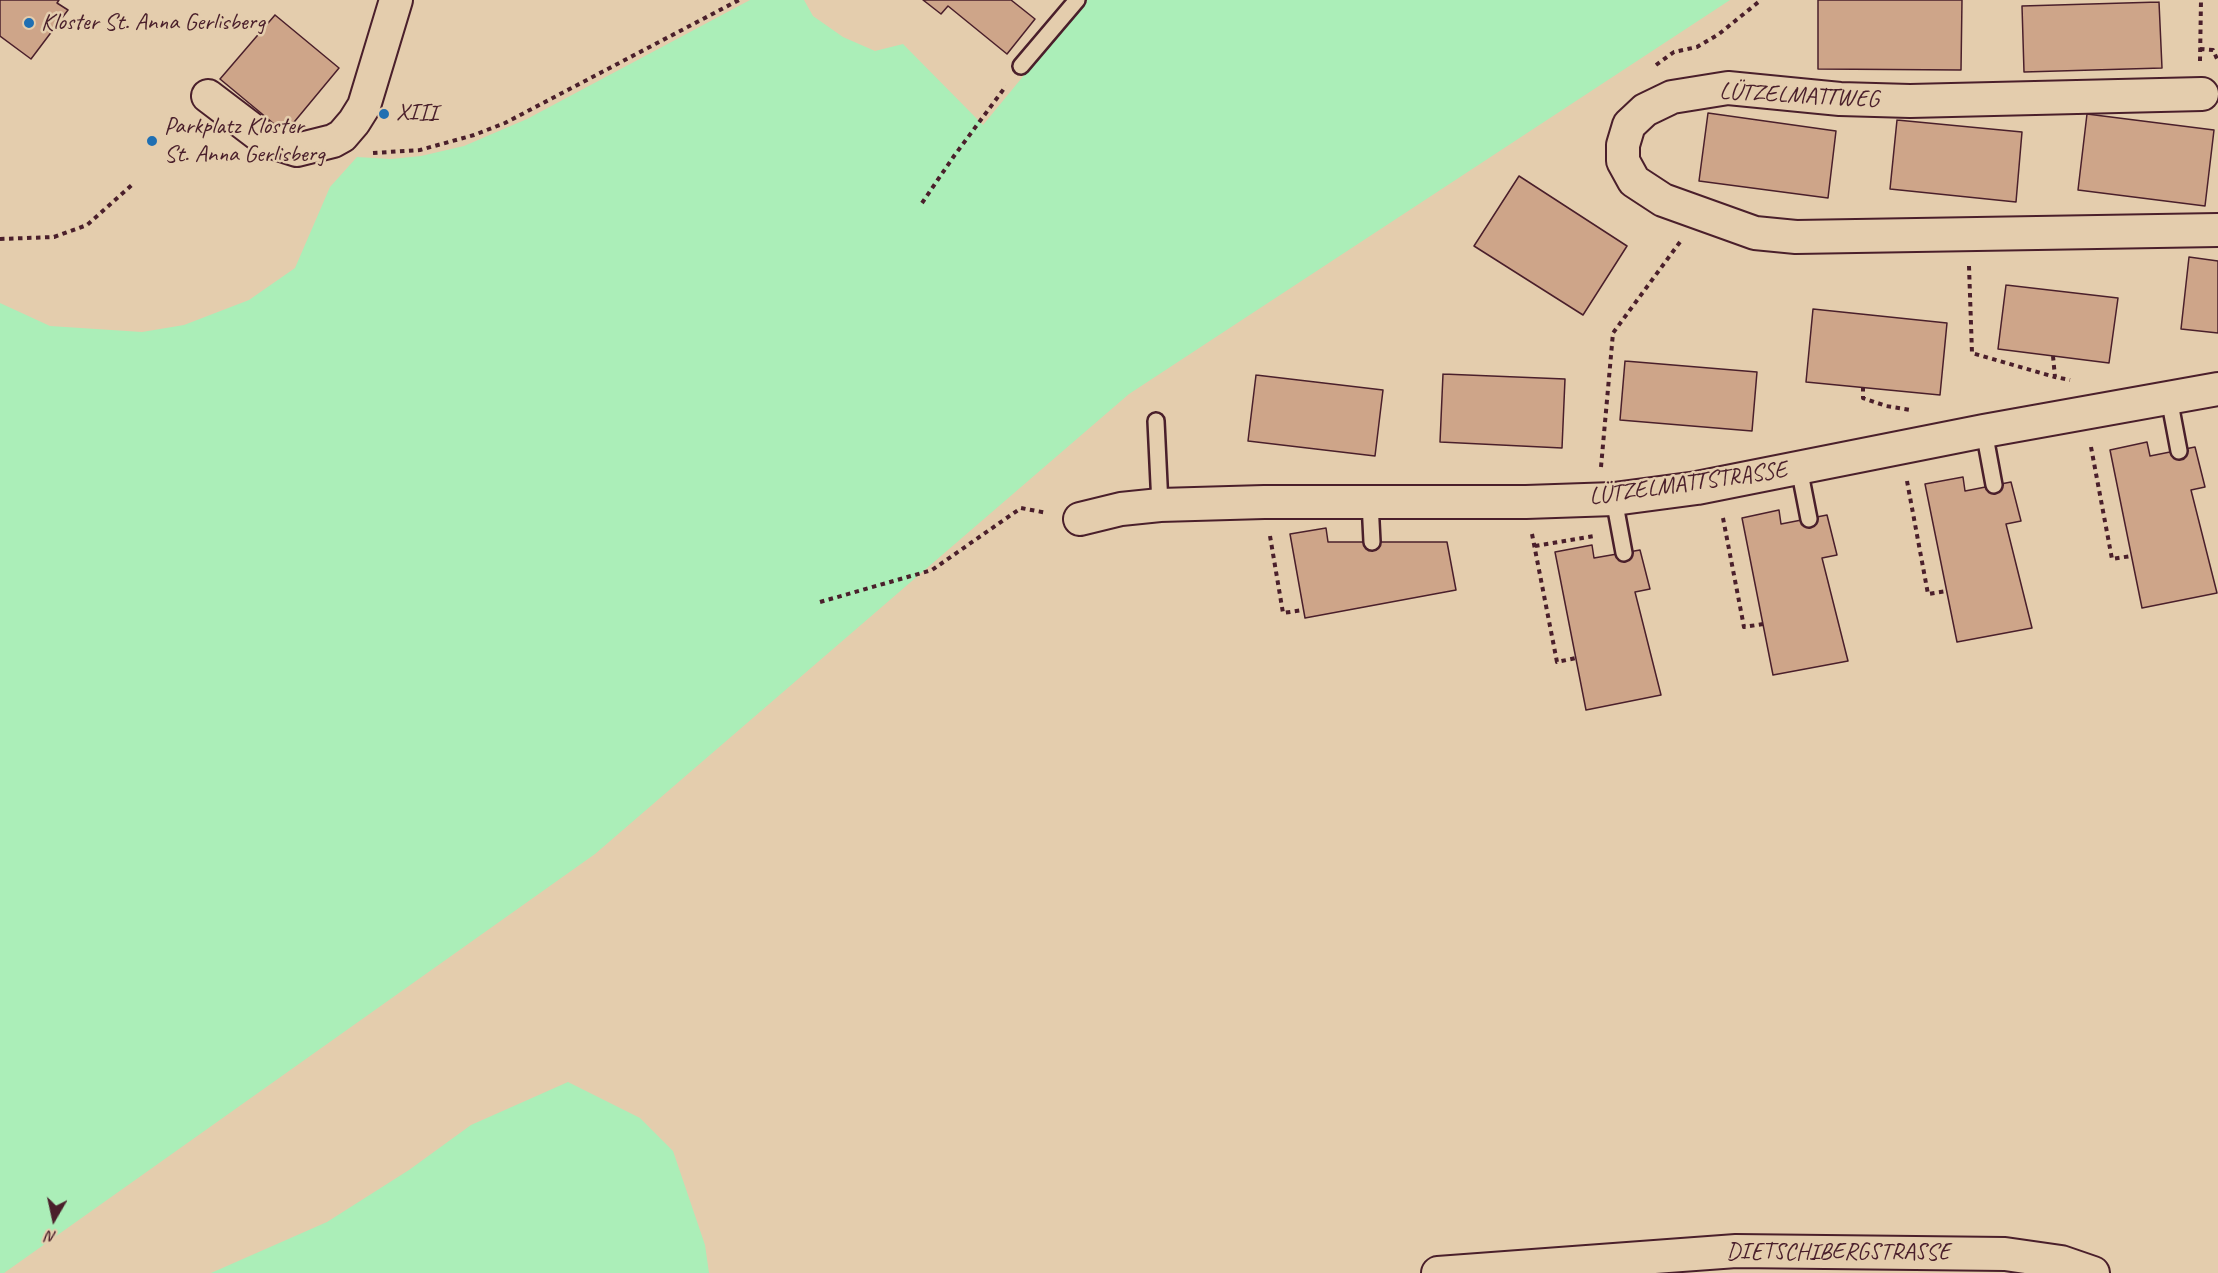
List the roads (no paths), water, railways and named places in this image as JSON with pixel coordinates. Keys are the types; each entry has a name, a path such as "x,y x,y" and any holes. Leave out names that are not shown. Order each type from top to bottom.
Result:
{"street":[{"path":"208,96 266,140 297,150 333,141 342,136 354,122 363,106 396,0"},
{"name":"LÜTZELMATTWEG","path":"2202,94 1910,101 1840,99 1728,88 1672,97 1645,110 1629,125 1623,145 1623,161 1634,181 1663,200 1755,233 1796,237 2218,230"},
{"name":"LÜTZELMATTSTRASSE","path":"1080,519 1121,509 1160,505 1264,502 1526,502 1614,499 1697,488 1984,431 2218,390"},
{"name":"DIETSCHIBERGSTRASSE","path":"1438,1273 1736,1251 2005,1254 2061,1262 2093,1273"}],"lane":[{"path":"1021,66 1077,0"},
{"path":"2169,398 2179,451"},
{"path":"1156,422 1160,505"},
{"path":"1984,431 1994,485"},
{"path":"1799,468 1809,519"},
{"path":"1614,499 1624,553"},
{"path":"1370,502 1372,542"}],"place":[{"name":"Kloster St. Anna Gerlisberg","path":"29,23"},
{"name":"XIII","path":"384,114"},
{"name":"Parkplatz Kloster St. Anna Gerlisberg","path":"152,141"}]}
